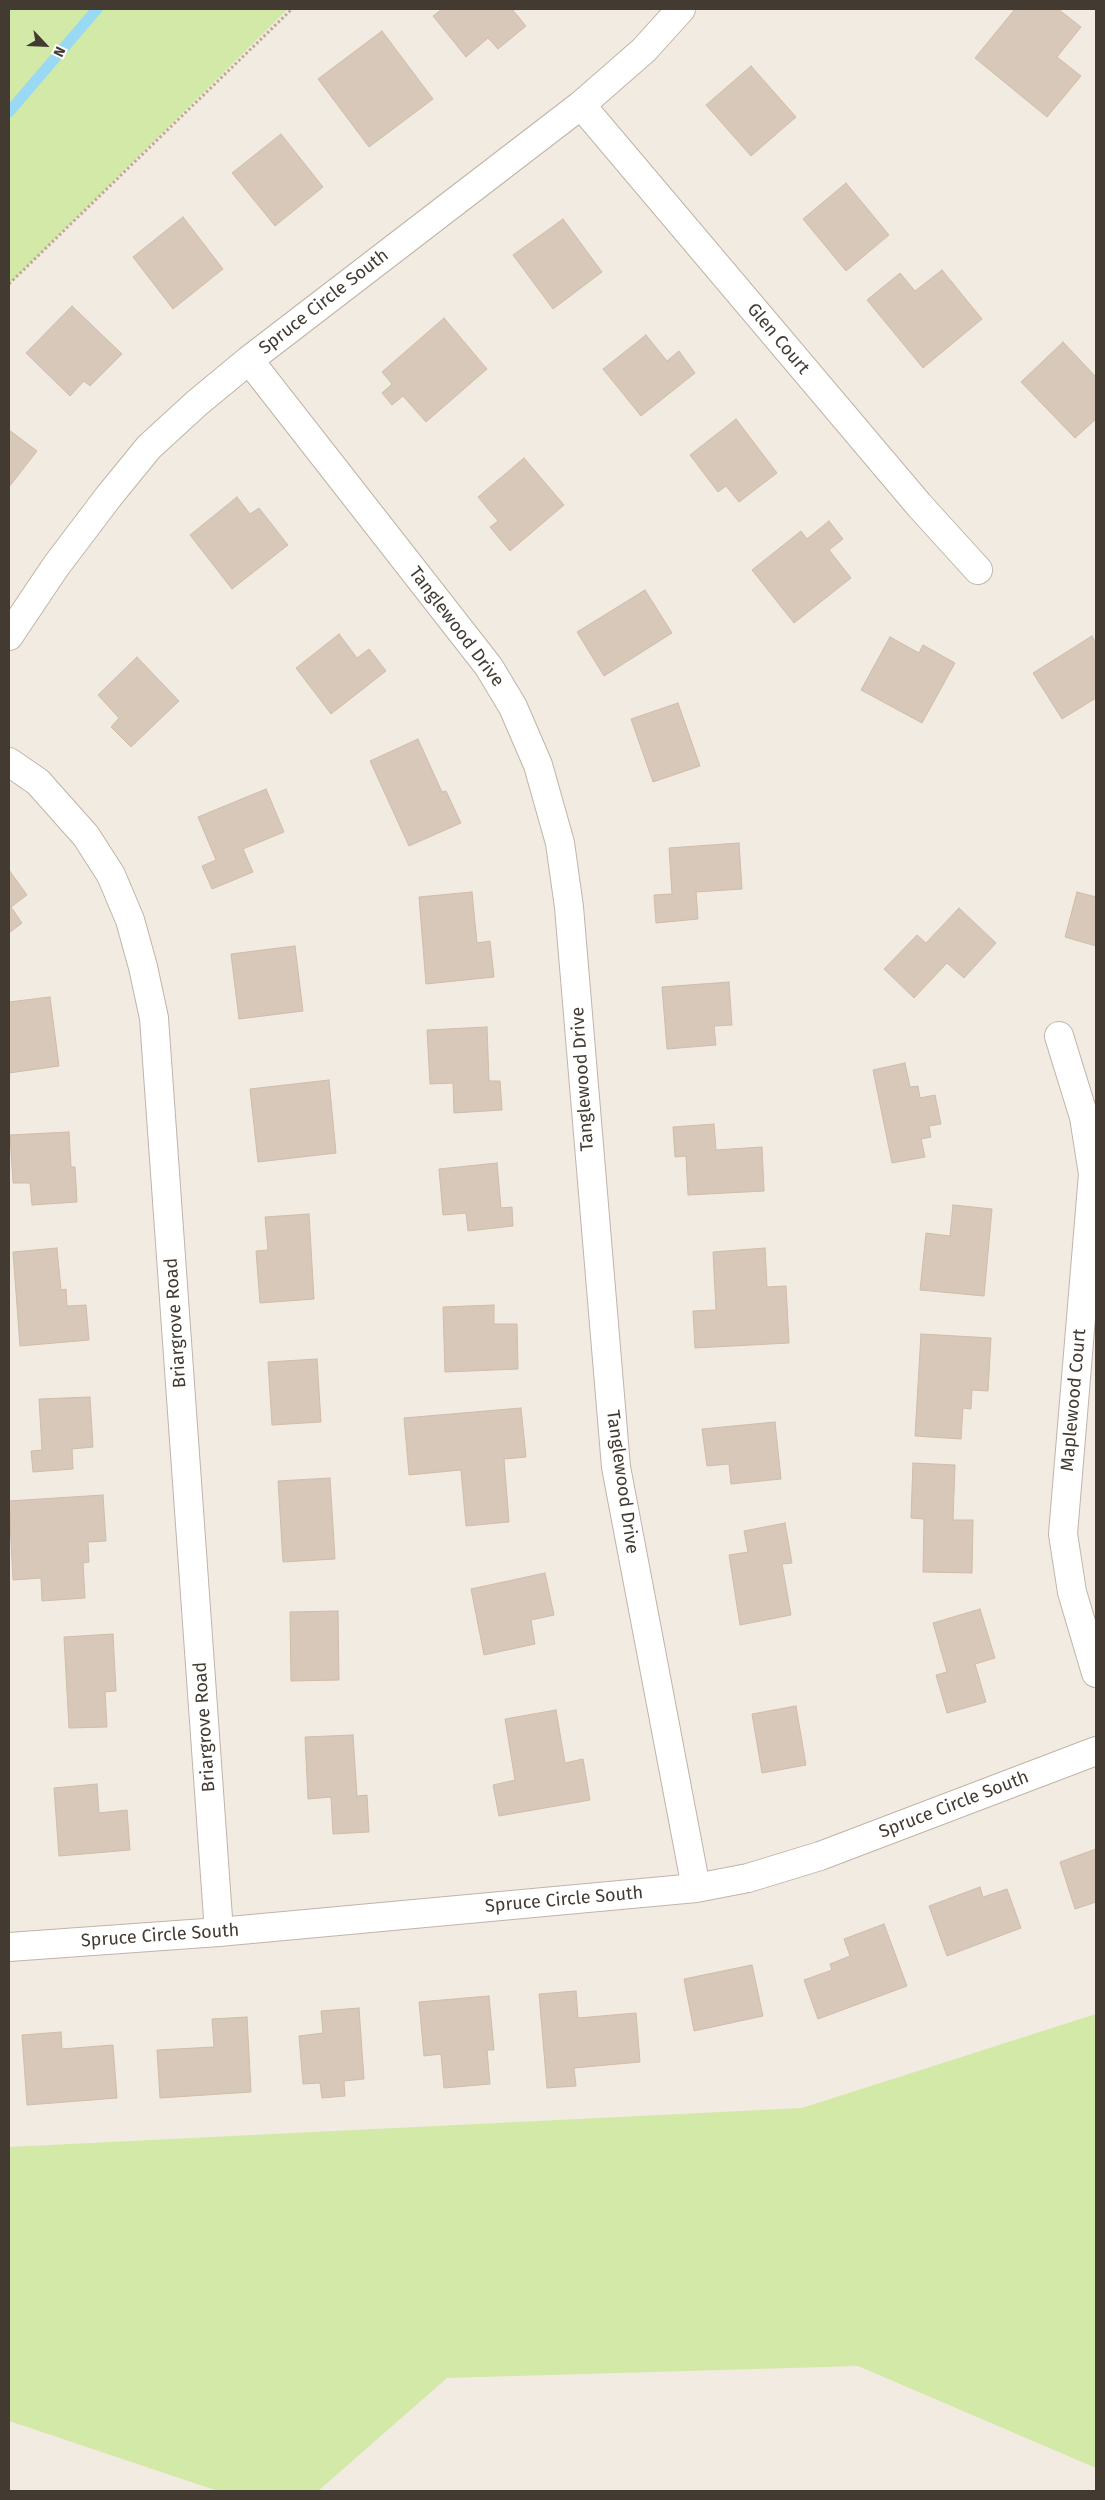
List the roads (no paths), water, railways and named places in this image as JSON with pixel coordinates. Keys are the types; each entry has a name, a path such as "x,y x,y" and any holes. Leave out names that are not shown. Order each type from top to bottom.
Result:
{"street":[{"name":"Spruce Circle South","path":"9,636 56,566 108,496 150,448 197,402 580,106 644,50 681,9"},
{"name":"Glen Court","path":"580,106 919,505 978,570"},
{"name":"Tanglewood Drive","path":"249,360 489,667 512,707 538,765 560,843 569,907 616,1467 696,1888"},
{"name":"Briargrove Road","path":"9,762 38,782 86,836 111,875 130,920 154,1018 219,1932"},
{"name":"Maplewood Court","path":"1058,1036 1084,1117 1093,1174 1063,1534 1072,1592 1096,1674"},
{"name":"Spruce Circle South","path":"9,1947 219,1932 696,1888 748,1878 820,1856 1096,1751"}],"waterway":[{"path":"9,112 97,9"}]}
